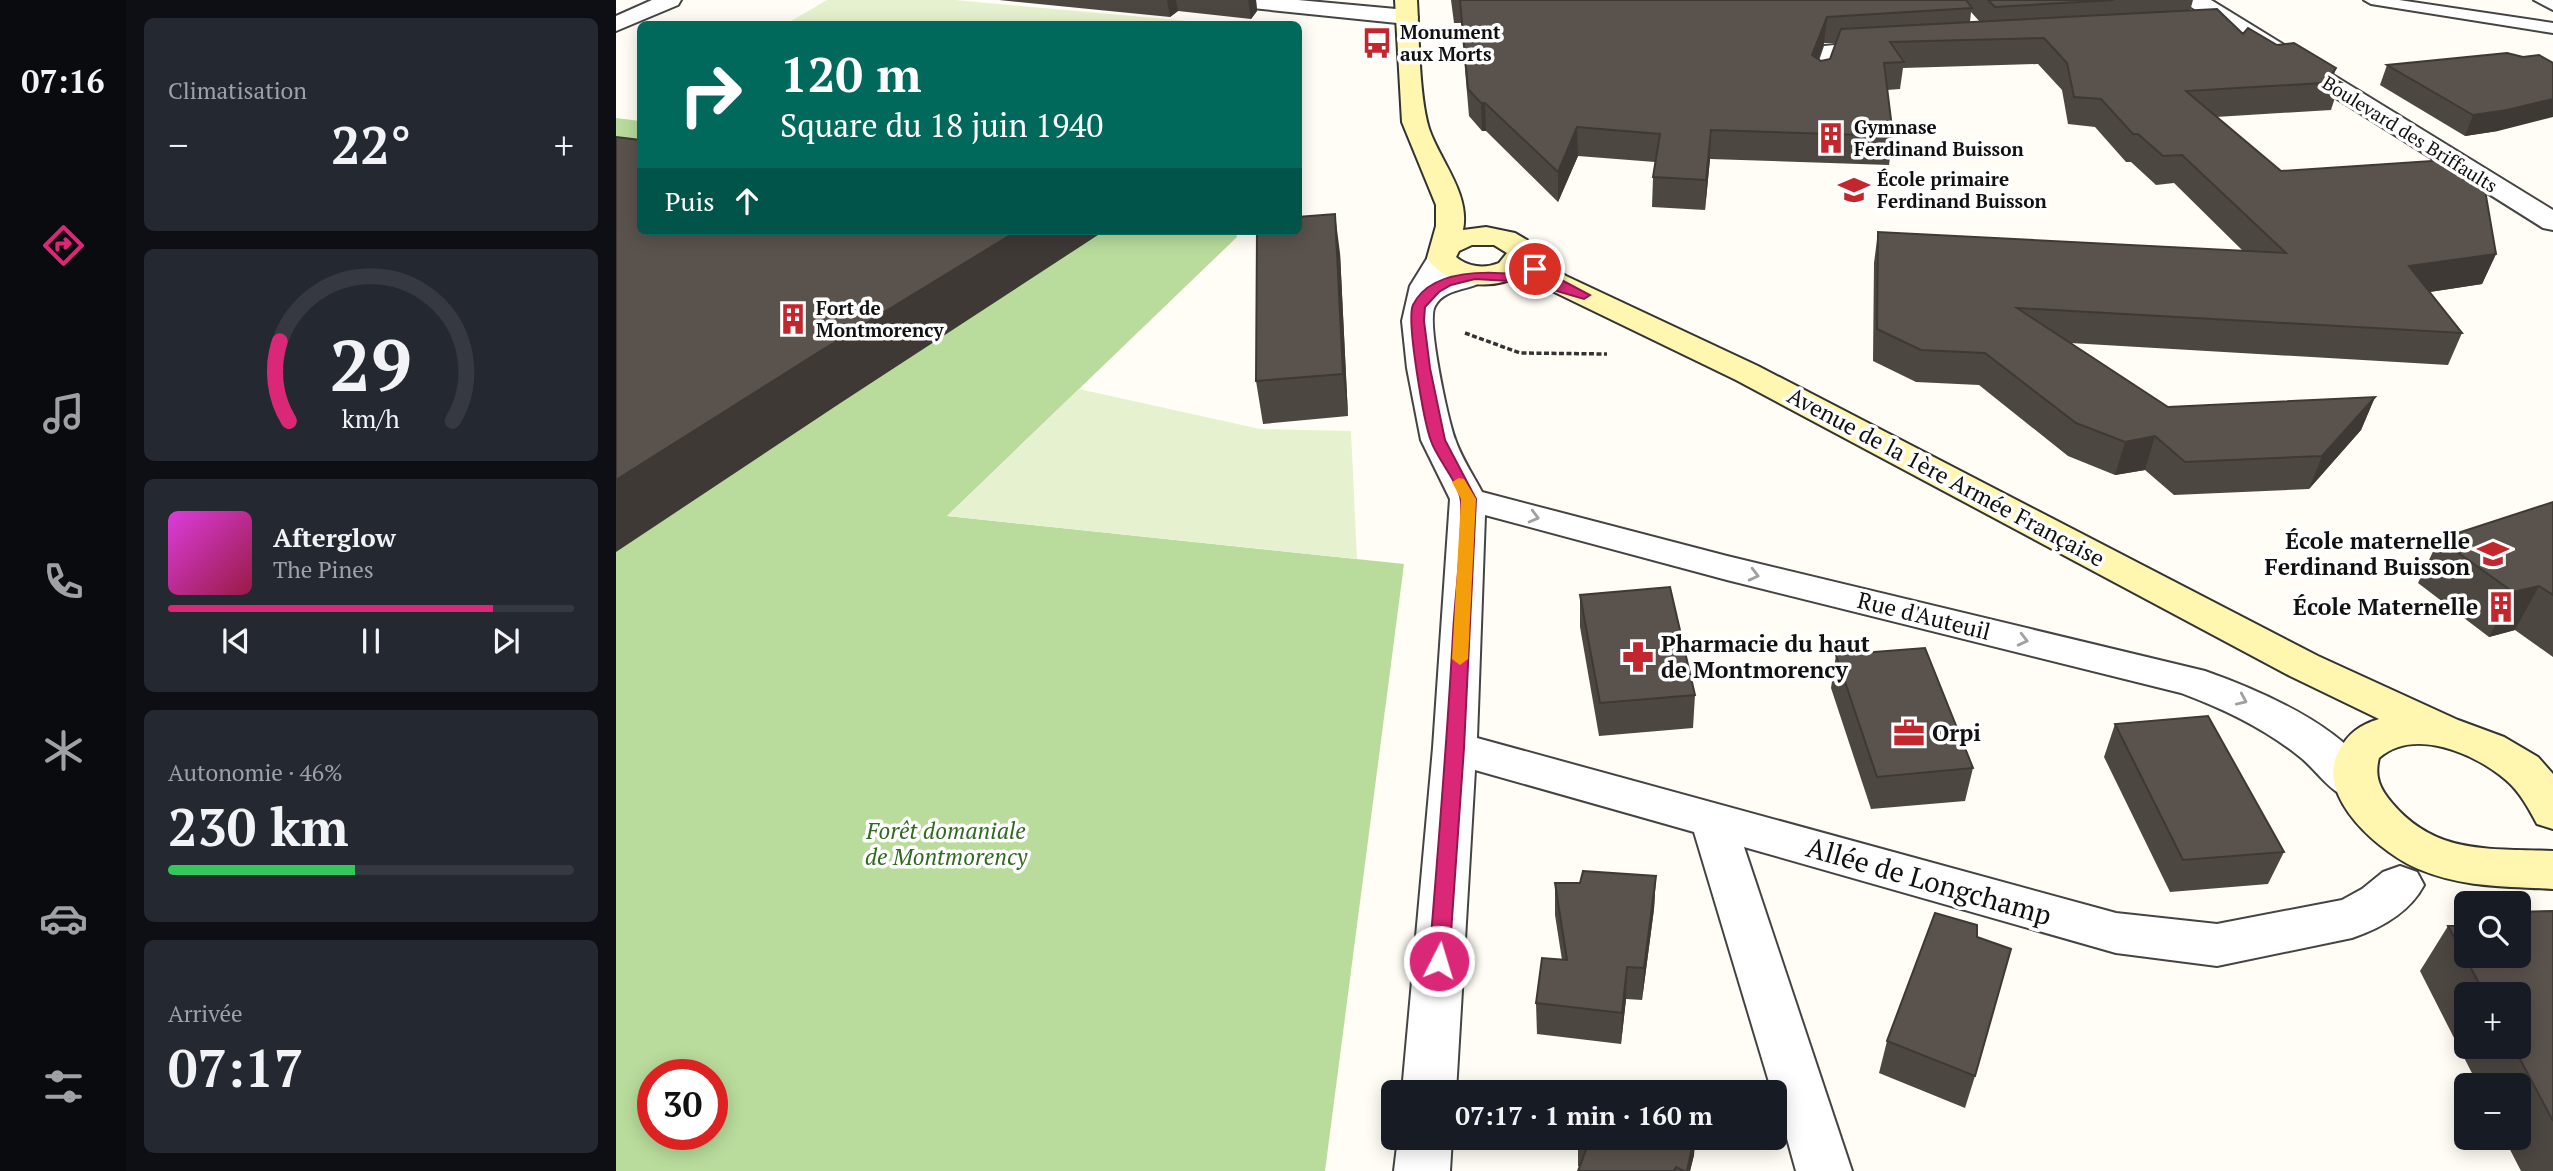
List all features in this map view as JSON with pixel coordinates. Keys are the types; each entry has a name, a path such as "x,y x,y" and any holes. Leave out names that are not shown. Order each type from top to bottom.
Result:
{"main road":[{"path":"1407,8 1414,122 1418,137 1451,208 1450,228 1441,255"},
{"path":"1451,208 1494,236"},
{"path":"1441,255 1457,240 1494,236"},
{"name":"Avenue de la 1ère Armée Française","path":"1494,236 1515,244 1535,269 1584,295 1747,373 2305,666 2444,732"},
{"path":"1481,275 1511,268 1519,262 1521,253"},
{"name":"Avenue de la 1ère Armée Française","path":"1441,255 1451,270 1526,279 1584,295"},
{"name":"Avenue de la 1ère Armée Française","path":"2305,666 2335,691 2351,709 2362,728 2360,764 2366,804 2384,825 2410,844 2456,863 2473,867 2553,870"},
{"name":"Avenue de la 1ère Armée Française","path":"2360,764 2381,734 2405,729 2444,732 2465,737 2512,763 2542,790 2552,814 2546,850 2530,863 2504,868"}],"street":[{"path":"616,24 670,0"},
{"path":"1232,0 1407,8"},
{"name":"Boulevard des Briffaults","path":"2196,0 2553,222"},
{"path":"1430,1080 1455,748 1468,499 1438,440 1423,368 1417,321 1425,286 1441,255"},
{"path":"1419,306 1435,289 1447,283 1481,275"},
{"name":"Rue d'Auteuil","path":"1468,499 1727,568 2190,681 2237,697 2283,720 2333,759 2360,764"},
{"name":"Allée de Longchamp","path":"1455,748 2116,933 2217,945 2352,918 2379,902 2414,875 2456,863"},
{"path":"1713,821 1824,1171"},
{"path":"2384,825 2400,868 2400,885"},
{"path":"1422,1171 1424,1150"}],"lane":[{"path":"2371,0 2553,28"},
{"path":"2541,0 2553,6"},
{"path":"2208,27 2236,26"},
{"path":"1820,81 1829,49 1881,46"}],"green space":[{"path":"827,0 955,0 1188,21 791,21"},
{"name":"Forêt domaniale de Montmorency","path":"616,118 637,121 637,235 1236,235 947,516 1404,564 1325,1171 616,1171"},
{"path":"1079,389 1260,429 1351,431 1357,559 947,516"}],"building":[{"path":"1460,0 1966,0 1972,8 1827,17 1812,55 1821,61 1830,59 1841,29 2217,9 2243,34 2248,28 2277,45 2294,43 2336,68 2330,77 2340,82 2186,91 2281,171 2447,160 2485,190 2496,254 2409,266 2462,333 2017,308 2168,407 2375,397 2322,456 2185,462 2155,436 2125,442 2076,423 1985,353 1921,350 1877,329 1878,232 2286,253 2182,155 2163,156 2138,134 2133,134 2101,99 2074,97 2067,63 2044,38 1890,42 1904,62 1884,63 1893,136 1711,130 1706,180 1653,177 1660,134 1577,127 1558,172 1468,89"},
{"path":"1988,0 2114,0 1995,7"},
{"path":"2507,53 2523,57 2539,55 2553,63 2553,99 2473,115 2387,65"},
{"name":"Fort de Montmorency","path":"616,137 637,140 637,235 1010,235 822,350 616,480"},
{"path":"1335,214 1343,374 1256,381 1257,235 1302,235 1302,217"},
{"path":"2553,502 2553,595 2539,586 2513,592 2439,539"},
{"path":"1670,587 1695,695 1600,703 1580,595"},
{"path":"1925,648 1973,768 1877,777 1836,655"},
{"path":"2208,716 2284,852 2183,860 2115,724"},
{"path":"1583,871 1656,876 1644,968 1627,967 1622,1013 1536,1003 1542,958 1567,960 1555,883 1580,883"},
{"path":"2553,911 2553,1121 2531,1080 2531,1073 2527,1073 2520,1059 2531,1059 2531,982 2478,982 2471,968 2531,968 2531,912"},
{"path":"1935,913 1977,925 1977,937 2011,949 1975,1076 1887,1041"},
{"path":"2448,926 2454,926 2454,937"},
{"path":"1586,1150 1691,1150 1687,1171 1676,1167 1674,1171 1578,1171"}],"slow traffic":[{"path":"1459,482 1468,499 1460,659"}],"place":[{"name":"Monument aux Morts","path":"1377,43"},
{"name":"Gymnase Ferdinand Buisson","path":"1831,138"},
{"name":"École primaire Ferdinand Buisson","path":"1854,190"},
{"name":"Fort de Montmorency","path":"793,319"},
{"name":"École maternelle Ferdinand Buisson","path":"2493,554"},
{"name":"École Maternelle","path":"2501,607"},
{"name":"Pharmacie du haut de Montmorency","path":"1638,657"},
{"name":"Orpi","path":"1909,733"}],"route":[{"path":"1439,961 1455,748 1468,499 1438,440 1423,368 1417,321 1419,306 1435,289 1475,275 1526,279 1584,295 1535,269"}]}
